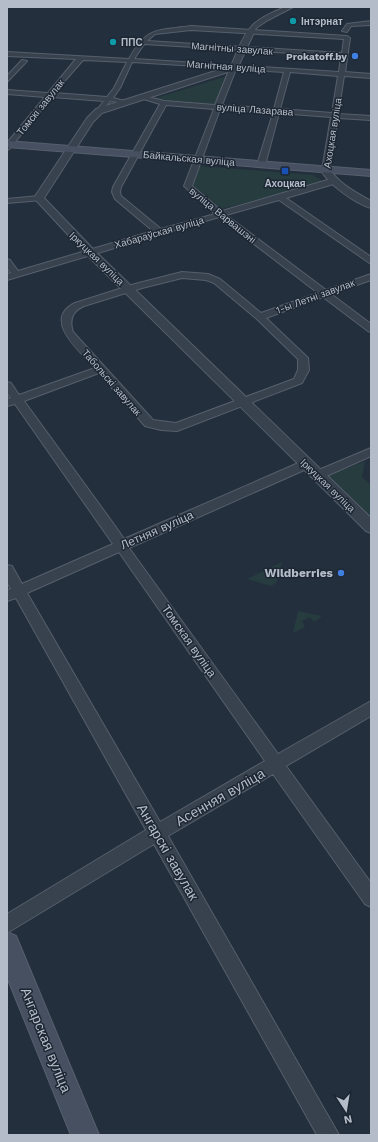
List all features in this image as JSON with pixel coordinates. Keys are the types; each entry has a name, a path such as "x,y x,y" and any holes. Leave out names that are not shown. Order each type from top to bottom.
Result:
{"main road":[{"name":"Байкальская вуліца","path":"8,145 136,153 371,174"},
{"name":"Ангарская вуліца","path":"7,945 85,1135"}],"street":[{"name":"вуліца Варвашэні","path":"290,7 260,22 251,32 234,67 218,106 188,186 221,215 371,329"},
{"path":"7,201 39,198 90,120 109,99 142,42 153,33 187,28 251,32 346,34 349,25 371,23"},
{"name":"Ахоцкая вуліца","path":"346,34 345,55 326,170 327,175 334,181 371,205"},
{"name":"Магнітны завулак","path":"142,42 345,55"},
{"name":"Магнітная вуліца","path":"7,54 131,60 371,76"},
{"name":"Томскі завулак","path":"8,145 81,58"},
{"path":"7,60 47,63"},
{"path":"7,80 24,61"},
{"path":"99,111 234,67"},
{"path":"261,165 275,111 288,70"},
{"path":"7,92 109,99 123,102"},
{"name":"вуліца Лазарава","path":"140,97 164,102 371,118"},
{"path":"159,232 118,197 116,192 164,102"},
{"name":"Хабараўская вуліца","path":"7,277 334,181"},
{"name":"Іркуцкая вуліца","path":"39,198 90,252 371,527"},
{"path":"280,198 371,261"},
{"path":"7,262 16,274"},
{"name":"Табольскі завулак","path":"182,275 208,277 217,281 260,316 303,358 304,365 302,375 298,381 177,427 161,426 149,423 144,419 102,369 69,333 65,326 66,317 73,308 129,289 182,275"},
{"name":"1-ы Летні завулак","path":"260,316 371,277"},
{"path":"12,401 102,369"},
{"name":"Томская вуліца","path":"7,385 12,401 59,459 111,528 121,546 371,898"},
{"path":"318,474 371,452"},
{"name":"Летняя вуліца","path":"13,593 307,464"},
{"name":"Ангарскі завулак","path":"7,570 13,593 157,833 329,1135"},
{"name":"Асенняя вуліца","path":"7,924 157,833 276,765 371,708"}],"green space":[{"path":"227,76 214,105 164,102 153,99"},
{"path":"200,166 313,175 324,182 222,209 193,185"},
{"path":"365,461 362,477 371,485 371,521 328,476"},
{"path":"282,562 276,583 271,586 247,579"},
{"path":"298,611 322,616 314,622 310,617 302,621 305,627 293,633"}],"place":[{"name":"Інтэрнат","path":"293,21"},
{"name":"ППС","path":"113,42"},
{"name":"Prokatoff.by","path":"355,56"},
{"name":"Ахоцкая","path":"285,171"},
{"name":"Wildberries","path":"341,573"}]}
